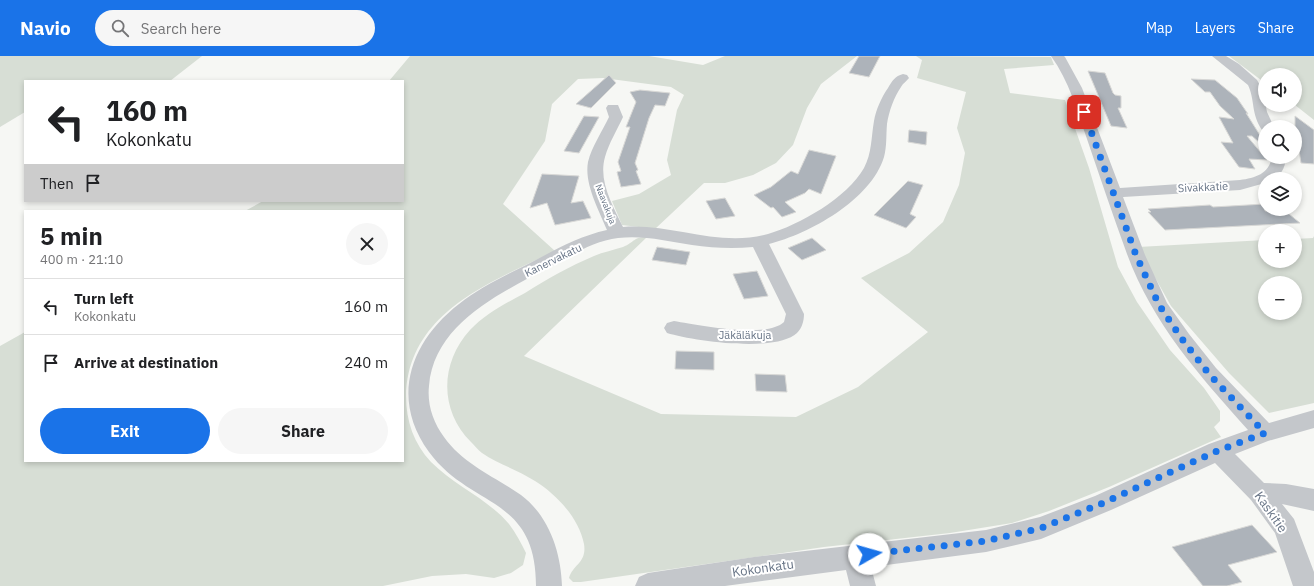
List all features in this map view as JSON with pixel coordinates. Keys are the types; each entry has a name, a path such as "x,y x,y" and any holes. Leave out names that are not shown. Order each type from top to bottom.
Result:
{"street":[{"path":"1057,56 1061,60 1076,88 1092,137 1114,192 1136,255 1159,305 1182,339 1209,374 1265,433"},
{"path":"1218,56 1235,67 1253,82 1257,91 1260,112 1264,120"},
{"name":"Kanervakatu","path":"549,586 550,572 545,549 533,524 514,504 466,474 443,454 425,426 418,405 418,385 424,360 437,336 460,312 484,295 595,239 616,233 649,233 702,241 760,242 796,230 839,203 861,182 875,161 879,145 882,114 897,82 903,78"},
{"name":"Naavakuja","path":"613,108 616,116 598,157 595,168 598,184 616,233"},
{"name":"Sivakkatie","path":"1114,192 1240,185 1265,178 1274,172 1278,164"},
{"name":"Jäkäläkuja","path":"674,328 715,335 778,334 788,330 795,323 795,314 760,242"},
{"name":"Kokonkatu","path":"648,586 754,569 986,541 1041,528 1103,503 1217,451 1265,433 1314,419"},
{"name":"Kaskitie","path":"1217,451 1259,493 1285,527 1306,586"},
{"path":"1259,493 1286,494 1314,500"},
{"path":"855,556 863,586"}],"shaded area":[{"path":"0,56 202,56 171,80 24,80 24,113 0,127"},
{"path":"410,56 649,56 703,65 725,56 857,56 821,84 807,108 793,145 776,163 753,175 725,183 704,183 655,229 622,225 612,201 639,194 671,175 667,160 677,110 684,95 671,87 603,78 578,79 552,104 545,141 503,204 555,251 480,288 457,304 437,321 421,342 410,367 406,396 409,423 420,448 425,455 440,471 501,515 516,534 526,553 523,565 511,573 494,578 466,574 432,576 383,586 0,586 0,346 24,333 24,462 404,462 404,210 247,210 261,202 404,202 404,80 390,80"},
{"path":"916,56 1051,57 1054,65 1004,69 1010,93 1065,100 1089,168 1118,267 1137,302 1170,350 1204,388 1220,411 1220,421 1214,427 1221,437 1109,487 1049,511 1012,523 950,533 824,547 573,582 569,578 573,569 582,559 584,544 572,516 566,508 543,486 481,452 471,442 453,416 447,386 453,357 460,343 476,324 489,314 550,278 601,253 623,247 636,239 647,237 524,356 661,414 796,417 858,387 928,332 861,278 909,253 943,222 959,185 965,153 957,128 966,92 917,78 922,60"},
{"path":"1229,56 1314,56 1314,120 1302,111 1302,68 1258,68 1258,78"},
{"path":"1314,236 1314,403 1269,413 1229,373 1171,306 1138,247 1258,240 1258,268 1302,268 1302,239 1313,238"}],"building":[{"path":"859,56 880,56 869,77 849,73"},
{"path":"1088,71 1105,73 1113,93 1121,96 1121,108 1118,108 1127,128 1111,126"},
{"path":"609,75 616,83 591,108 576,104"},
{"path":"1191,79 1215,80 1237,98 1248,114 1246,113 1258,132 1258,141 1252,136 1247,136 1258,149 1258,160 1249,159 1255,169 1239,167 1221,142 1233,143 1219,117 1234,119 1220,106 1210,92 1205,92"},
{"path":"640,90 670,93 665,106 655,105 649,118 635,163 638,170 636,171 641,184 621,187 617,172 621,171 618,162 630,127 626,127 636,102 630,92"},
{"path":"584,116 599,117 579,153 564,151"},
{"path":"1295,116 1300,120 1295,120"},
{"path":"1302,121 1314,130 1314,164 1302,163"},
{"path":"909,130 927,132 926,145 908,142"},
{"path":"809,150 836,156 821,194 809,189 805,193 785,202 796,212 782,217 773,207 771,208 754,195 771,187 791,171 798,174"},
{"path":"542,174 579,176 571,203 583,201 591,218 555,225 547,203 530,208"},
{"path":"908,181 923,185 910,214 916,217 906,228 874,215"},
{"path":"725,198 735,216 716,219 706,201"},
{"path":"1258,204 1258,216 1292,216 1300,223 1165,230 1148,212 1151,212 1148,209 1210,205 1213,207"},
{"path":"812,238 826,250 802,260 788,248"},
{"path":"657,247 690,252 686,265 652,260"},
{"path":"757,271 768,296 744,299 733,274"},
{"path":"676,351 714,352 714,370 675,369"},
{"path":"755,374 785,375 787,392 756,391"},
{"path":"1252,525 1277,552 1228,565 1242,582 1227,586 1203,586 1172,547"}],"route":[{"path":"869,554 986,541 1041,528 1103,503 1217,451 1265,433 1209,374 1182,339 1159,305 1136,255 1084,112"}]}
